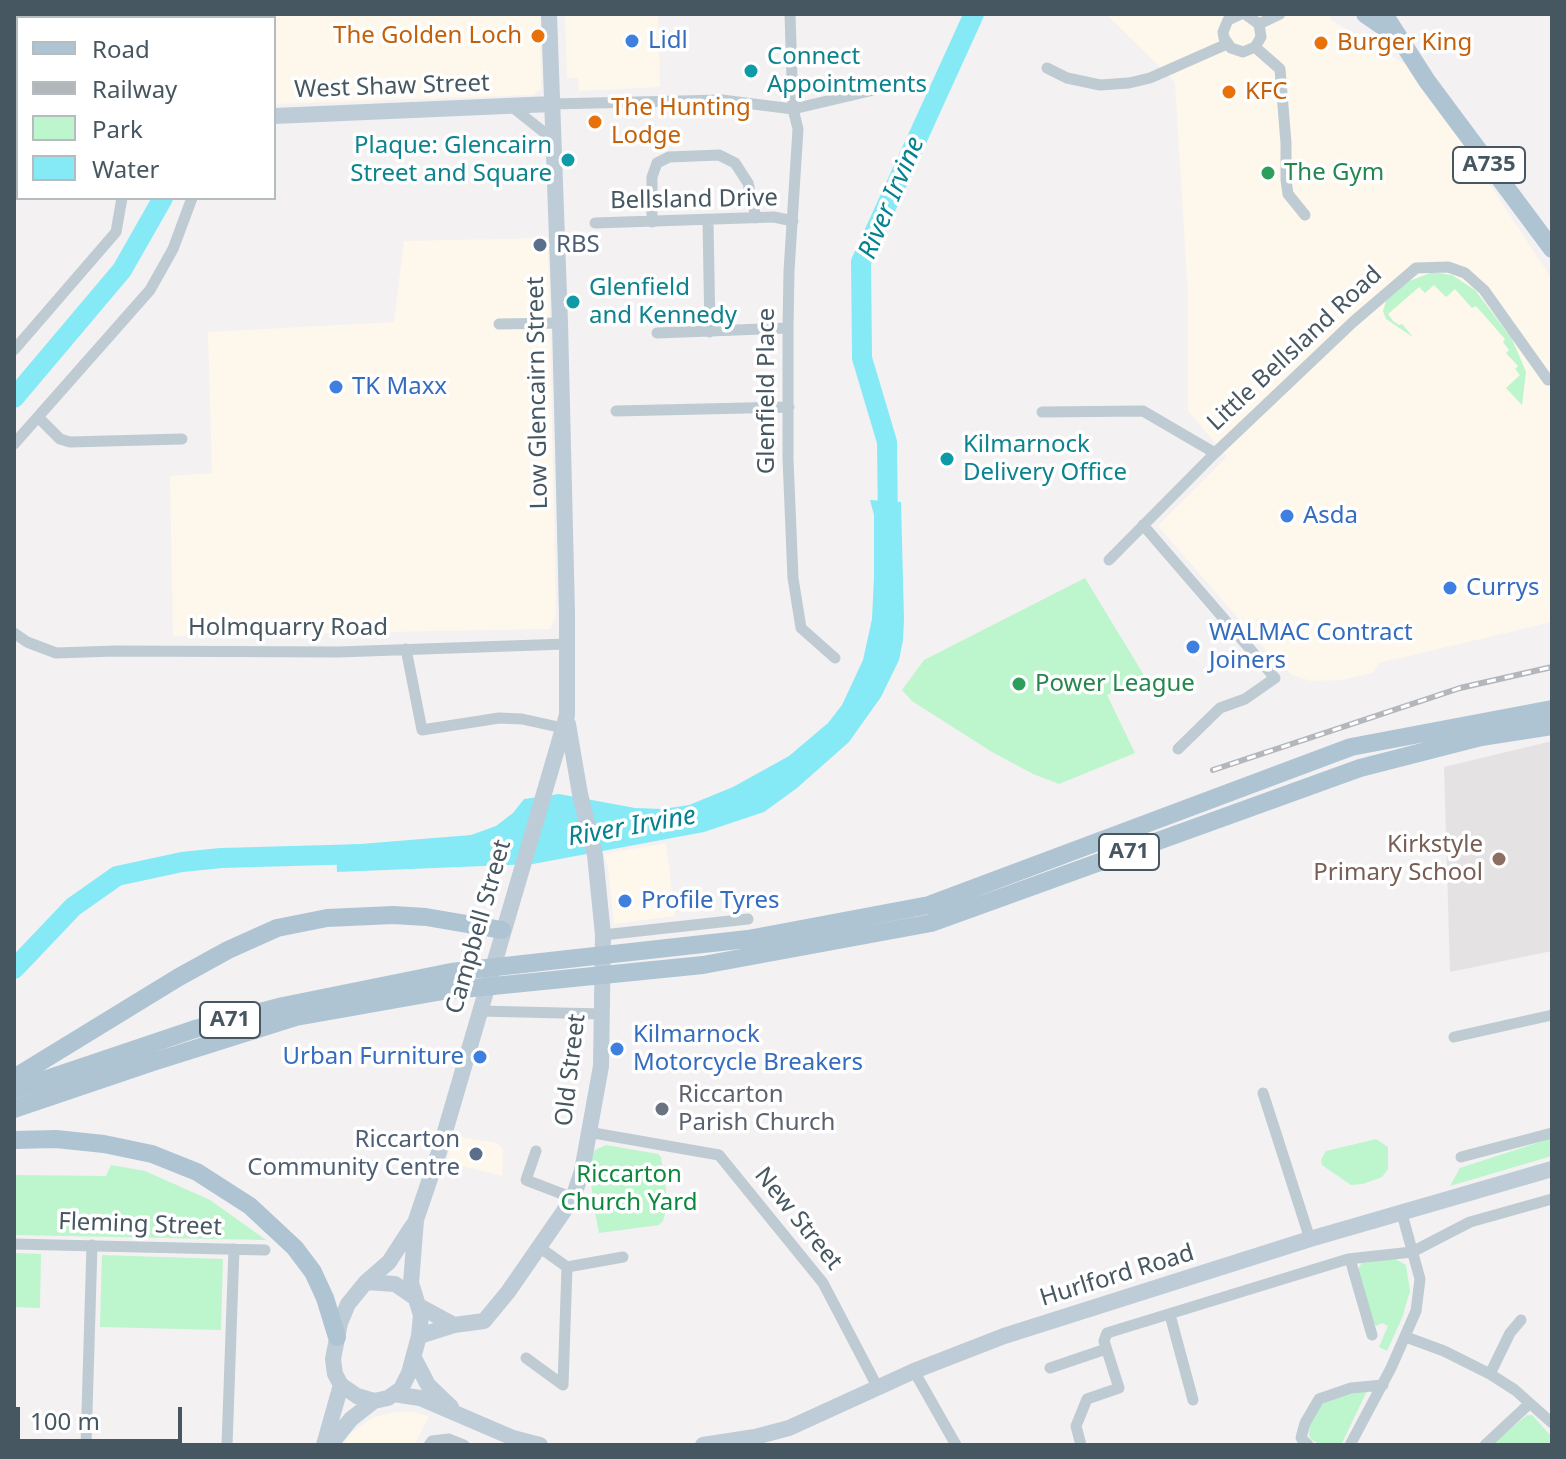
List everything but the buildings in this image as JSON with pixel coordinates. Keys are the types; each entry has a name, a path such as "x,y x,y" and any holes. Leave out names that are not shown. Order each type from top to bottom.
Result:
{"main road":[{"name":"Low Glencairn Street","path":"549,14 560,323 566,644"},
{"name":"A735","path":"1365,14 1397,36"},
{"name":"A735","path":"1384,14 1457,123 1552,249"},
{"name":"West Shaw Street","path":"276,116 552,104"},
{"name":"Campbell Street","path":"417,1302 411,1268 416,1220 556,757 565,721 566,644"},
{"name":"A71","path":"14,1090 195,1029 283,1006 451,972 748,939 929,905 1351,747 1552,709"},
{"name":"Old Street","path":"419,1336 454,1325 484,1321 573,1198 582,1171 601,1066 603,935 595,855 565,721"},
{"name":"A71","path":"14,1109 296,1017 443,991 703,965 931,923 1360,768 1481,737 1552,726"},
{"path":"556,757 575,766"},
{"path":"14,1078 179,977 277,928 327,918 393,915 426,917 502,930"},
{"path":"14,1140 56,1139 104,1144 152,1154 197,1172 250,1206 295,1248 313,1272 337,1337"},
{"name":"Hurlford Road","path":"703,1445 756,1441 997,1338 1310,1239 1552,1169"},
{"name":"Campbell Street","path":"366,1282 389,1262 416,1220"},
{"path":"374,1401 357,1396 341,1385 335,1374 333,1359 348,1304 366,1282 395,1284 454,1325"},
{"path":"394,1394 406,1380 414,1358 421,1315 417,1302"},
{"path":"414,1358 428,1385 456,1413"},
{"path":"324,1445 341,1385"},
{"path":"330,1445 351,1419 374,1401 394,1394 420,1398 513,1438 540,1445"}],"street":[{"name":"Glenfield Place","path":"790,14 793,109 798,129 788,328 788,459 793,578 801,628 835,658"},
{"path":"1243,14 1259,24 1261,37 1255,47 1243,52 1227,44 1223,32 1226,17 1243,14"},
{"path":"1259,24 1280,14"},
{"path":"1047,68 1067,78 1100,85 1129,83 1150,78 1227,44"},
{"path":"1255,47 1280,69 1288,194 1305,215"},
{"path":"552,104 722,100 793,109 874,90"},
{"path":"511,106 555,141"},
{"path":"652,222 652,177 657,163 669,157 719,155 735,163 748,183 756,218"},
{"path":"14,350 116,232 122,200"},
{"path":"14,444 150,290 173,249 191,200"},
{"name":"Bellsland Drive","path":"595,223 774,217 793,221"},
{"path":"708,221 710,332"},
{"name":"Little Bellsland Road","path":"1109,560 1215,453 1353,322 1416,268 1448,267 1465,273 1484,290 1551,378"},
{"path":"499,324 560,323"},
{"path":"657,333 788,328"},
{"path":"616,411 789,407"},
{"path":"1042,412 1143,411 1215,453"},
{"path":"38,417 60,439 70,442 182,439"},
{"path":"1143,525 1275,678 1245,699 1220,708 1178,749"},
{"name":"Holmquarry Road","path":"14,633 27,642 56,653 566,644"},
{"path":"406,649 422,730 499,718 565,721"},
{"path":"603,935 748,919"},
{"path":"480,1011 603,1014"},
{"path":"1454,1037 1552,1015"},
{"path":"1263,1093 1310,1239"},
{"name":"New Street","path":"588,1132 719,1155 823,1283 878,1388"},
{"path":"1461,1157 1552,1133"},
{"path":"536,1151 526,1180 573,1198"},
{"path":"1081,1445 1076,1426 1087,1399 1119,1388 1104,1341 1107,1333 1350,1259 1412,1252 1470,1222 1552,1199"},
{"path":"1350,1445 1383,1385 1416,1311 1420,1279 1402,1214"},
{"name":"Fleming Street","path":"14,1244 265,1250"},
{"path":"86,1445 92,1245"},
{"path":"539,1247 567,1267 623,1257"},
{"path":"227,1445 234,1249"},
{"path":"1350,1259 1372,1335"},
{"path":"526,1358 563,1385 567,1267"},
{"path":"1170,1315 1193,1400"},
{"path":"1490,1374 1510,1333 1521,1320"},
{"path":"1406,1337 1444,1351 1490,1374 1551,1420"},
{"path":"1050,1368 1106,1349"},
{"path":"914,1371 956,1445"},
{"path":"1308,1445 1301,1438 1305,1423 1319,1399 1351,1388 1383,1385"},
{"path":"1485,1445 1529,1404"},
{"path":"429,1445 432,1441 449,1439 464,1445"}],"shaded area":[{"path":"540,14 541,89 532,95 276,104 276,16 186,16"},
{"path":"565,14 658,14 660,87 579,91 578,78 567,78"},
{"path":"1106,14 1329,14 1331,20 1413,69 1552,279 1552,622 1379,663 1372,673 1341,680 1311,681 1292,675 1272,657 1158,526 1227,457 1188,411 1188,296 1175,82"},
{"path":"548,238 556,614 550,629 173,636 170,476 212,473 208,332 394,322 404,241"},
{"name":"Kirkstyle Primary School","path":"1552,741 1552,951 1450,972 1444,767"},
{"path":"666,843 675,916 614,924 604,854"},
{"name":"Riccarton Community Centre","path":"453,1136 497,1143 503,1150 502,1176 447,1162"},
{"path":"396,1412 429,1416 414,1445 343,1445 350,1434 373,1417"}],"green space":[{"path":"14,14 151,14 16,16 14,66"},
{"path":"1433,272 1452,275 1475,290 1512,339 1526,372 1522,405 1506,388 1520,375 1515,369 1518,366 1506,353 1509,350 1503,342 1505,339 1476,306 1472,308 1455,289 1446,297 1434,285 1425,293 1419,287 1388,314 1413,337 1386,319 1383,311 1386,301 1409,281"},
{"name":"Power League","path":"1085,578 1145,677 1107,695 1135,753 1059,784 992,752 912,701 902,690 924,660"},
{"path":"1552,1138 1552,1156 1450,1186 1460,1168"},
{"path":"1376,1139 1388,1147 1388,1169 1382,1177 1351,1185 1322,1165 1326,1151"},
{"name":"Riccarton Church Yard","path":"606,1145 661,1157 668,1204 659,1225 599,1233 589,1159 595,1150"},
{"path":"111,1165 145,1171 210,1200 266,1240 14,1235 14,1175 106,1176"},
{"path":"14,1253 41,1254 40,1308 14,1307"},
{"path":"102,1255 223,1259 221,1330 100,1327"},
{"path":"1395,1259 1406,1265 1410,1291 1387,1351 1379,1347 1388,1326 1382,1323 1376,1326 1373,1322 1358,1273 1362,1263"},
{"path":"1367,1391 1341,1445 1321,1445 1312,1440 1309,1436 1310,1422 1318,1407"},
{"path":"1527,1415 1532,1415 1552,1437 1552,1445 1491,1445"}],"water":[{"path":"870,500 901,502 904,619 899,660 881,697 849,742 797,788 764,812 704,832 533,864 337,872 336,846 471,835 496,826 513,813 524,799 559,794 635,808 663,809 689,805 733,787 789,756 828,723 842,705 863,660 872,619 874,577 874,515"}],"waterway":[{"name":"River Irvine","path":"888,526 887,442 862,358 861,262 974,14"},
{"path":"14,398 122,270 162,200"},
{"name":"River Irvine","path":"14,969 73,907 117,876 182,862 221,858 364,854"}],"railway":[{"path":"1213,770 1460,688 1552,667"}],"place":[{"name":"The Golden Loch","path":"538,36"},
{"name":"Lidl","path":"632,41"},
{"name":"Burger King","path":"1321,43"},
{"name":"Connect Appointments","path":"751,71"},
{"name":"KFC","path":"1229,92"},
{"name":"The Hunting Lodge","path":"595,122"},
{"name":"Plaque: Glencairn Street and Square","path":"568,160"},
{"name":"The Gym","path":"1268,173"},
{"name":"RBS","path":"540,245"},
{"name":"Glenfield and Kennedy","path":"573,302"},
{"name":"TK Maxx","path":"336,387"},
{"name":"Kilmarnock Delivery Office","path":"947,459"},
{"name":"Asda","path":"1287,516"},
{"name":"Currys","path":"1450,588"},
{"name":"WALMAC Contract Joiners","path":"1193,647"},
{"name":"Power League","path":"1019,684"},
{"name":"Kirkstyle Primary School","path":"1499,859"},
{"name":"Profile Tyres","path":"625,901"},
{"name":"Kilmarnock Motorcycle Breakers","path":"617,1049"},
{"name":"Urban Furniture","path":"480,1057"},
{"name":"Riccarton Parish Church","path":"662,1109"},
{"name":"Riccarton Community Centre","path":"476,1154"}]}
